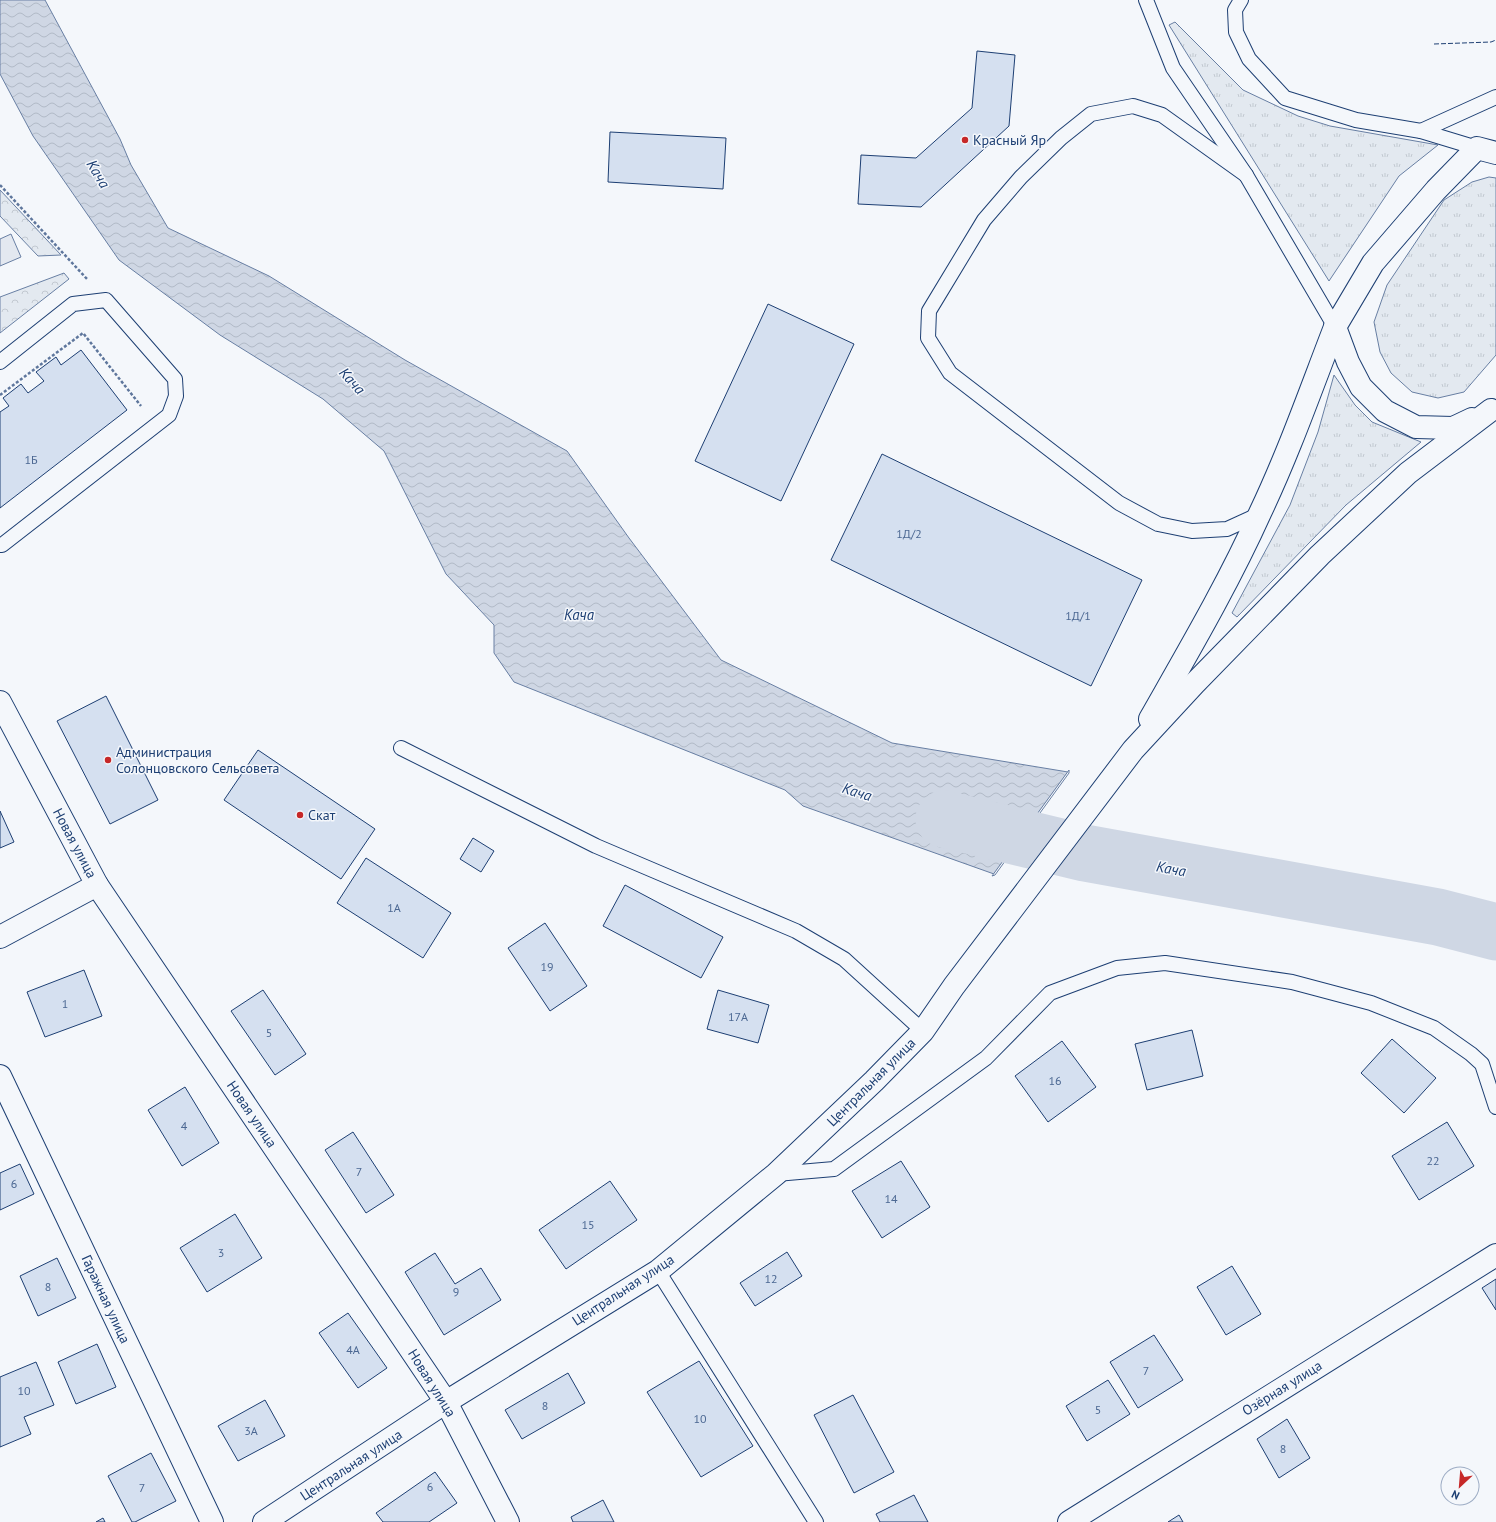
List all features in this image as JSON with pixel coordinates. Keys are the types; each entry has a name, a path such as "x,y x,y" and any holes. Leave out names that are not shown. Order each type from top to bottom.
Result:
{"street":[{"path":"1133,750 1208,616 1260,514 1287,453 1335,327 1373,263 1436,190 1486,151 1496,136"},
{"path":"1335,327 1348,362 1361,387 1385,411 1416,427 1453,428 1494,407"},
{"path":"1133,750 1195,683 1320,555 1408,473 1494,407"},
{"name":"Новая улица","path":"0,702 97,885 446,1402 508,1522"},
{"name":"Центральная улица","path":"264,1522 446,1402 658,1270 776,1174 869,1086 922,1031 954,986 1133,750"},
{"path":"0,937 97,885"},
{"name":"Гаражная улица","path":"0,1076 212,1522"},
{"name":"Озёрная улица","path":"1068,1522 1496,1255"}],"lane":[{"path":"1146,0 1173,68 1246,175 1335,327"},
{"path":"1241,0 1235,10 1236,32 1249,59 1285,98 1356,120 1421,131 1486,151"},
{"path":"1421,131 1496,97"},
{"path":"1246,175 1162,115 1133,106 1091,114 1061,138 1021,177 984,220 929,311 928,338 950,373 1119,503 1158,524 1192,531 1227,529 1260,514"},
{"path":"0,362 73,304 106,300 175,379 176,396 169,416 2,545 0,545"},
{"path":"401,748 596,846 796,931 844,959 922,1031"},
{"path":"776,1174 834,1169 986,1058 1050,993 1116,968 1165,962 1292,982 1371,1004 1434,1028 1471,1054 1482,1064 1496,1107"},
{"path":"658,1270 816,1522"}],"path":[{"path":"0,185 99,292 98,301 83,332 0,395"},
{"path":"83,332 142,407 136,412"}],"green space":[{"path":"1175,22 1243,90 1298,116 1330,126 1438,145 1399,176 1329,281 1169,25"},
{"path":"1489,177 1496,178 1496,355 1464,392 1438,398 1412,392 1391,373 1380,352 1374,322 1387,285 1444,200 1472,182"},
{"path":"0,190 61,255 38,256 0,216"},
{"path":"64,273 69,279 0,333 0,297"},
{"path":"1334,375 1355,405 1372,422 1421,442 1346,505 1237,617 1232,613 1290,505 1318,432"}],"shaded area":[{"path":"11,234 21,257 0,266 0,239"}],"water":[{"name":"Кача","path":"0,0 45,0 120,139 131,165 168,228 269,276 405,360 567,451 629,538 721,660 892,743 1068,772 994,874 803,806 785,790 514,682 494,653 494,625 446,574 384,451 323,399 220,335 119,260 33,136 0,74"}],"pier":[{"path":"1069,770 1069,773 995,875 992,876"}],"building":[{"name":"Красный Яр","path":"977,51 1015,55 1009,126 921,207 858,204 861,155 916,158 972,108"},
{"path":"610,132 726,138 723,189 608,182"},
{"path":"768,304 854,344 781,501 695,461"},
{"path":"81,350 127,410 0,508 0,412 9,406 3,398 21,384 28,393 44,381 36,372 56,357 61,365"},
{"path":"882,454 1142,580 1091,686 831,560"},
{"name":"Администрация Солонцовского Сельсовета","path":"106,696 158,800 110,824 57,721"},
{"name":"Скат","path":"258,750 375,829 341,879 224,800"},
{"path":"0,811 14,842 0,848"},
{"path":"473,838 494,851 481,872 460,859"},
{"path":"366,858 451,913 423,958 337,903"},
{"path":"625,885 723,937 701,978 603,926"},
{"path":"545,923 587,986 550,1011 508,948"},
{"path":"84,970 102,1016 45,1037 27,992"},
{"path":"263,990 306,1054 275,1075 231,1011"},
{"path":"718,990 769,1005 758,1043 707,1029"},
{"path":"1192,1030 1203,1076 1147,1090 1135,1044"},
{"path":"1392,1039 1436,1078 1404,1113 1361,1073"},
{"path":"1062,1041 1096,1087 1048,1122 1015,1076"},
{"path":"185,1087 219,1143 182,1166 148,1110"},
{"path":"1447,1122 1474,1166 1419,1200 1392,1156"},
{"path":"353,1132 394,1195 366,1213 325,1150"},
{"path":"901,1161 930,1207 882,1238 852,1191"},
{"path":"20,1164 34,1194 0,1210 0,1173"},
{"path":"610,1181 637,1220 566,1269 539,1230"},
{"path":"235,1214 262,1258 207,1292 180,1248"},
{"path":"787,1252 802,1276 755,1306 740,1283"},
{"path":"435,1253 455,1284 481,1268 501,1300 444,1335 405,1272"},
{"path":"57,1258 76,1298 38,1316 20,1276"},
{"path":"1232,1266 1261,1314 1226,1335 1197,1287"},
{"path":"1496,1279 1496,1310 1482,1288"},
{"path":"348,1313 387,1368 358,1388 319,1333"},
{"path":"1154,1335 1183,1380 1138,1408 1110,1362"},
{"path":"97,1344 116,1387 76,1404 58,1362"},
{"path":"699,1361 753,1446 701,1477 647,1392"},
{"path":"36,1362 54,1405 24,1417 31,1434 0,1447 0,1377"},
{"path":"568,1373 585,1403 522,1439 505,1410"},
{"path":"1108,1380 1130,1414 1087,1441 1066,1406"},
{"path":"853,1395 894,1472 854,1493 814,1415"},
{"path":"265,1400 285,1436 238,1461 218,1426"},
{"path":"1287,1419 1310,1458 1279,1478 1257,1439"},
{"path":"151,1453 176,1501 135,1522 132,1522 108,1476"},
{"path":"435,1472 457,1503 429,1522 383,1522 376,1513"},
{"path":"914,1495 928,1522 880,1522 876,1514"},
{"path":"603,1500 614,1522 573,1522 571,1517"},
{"path":"1179,1515 1183,1522 1168,1522"},
{"path":"103,1518 105,1522 96,1522"}],"waterway":[{"name":"Кача","path":"944,819 1085,853 1438,917 1496,932"}],"fence":[{"path":"1434,44 1491,42 1496,40"}],"place":[{"name":"Красный Яр","path":"965,140"},
{"name":"Администрация Солонцовского Сельсовета","path":"108,760"},
{"name":"Скат","path":"300,815"}]}
